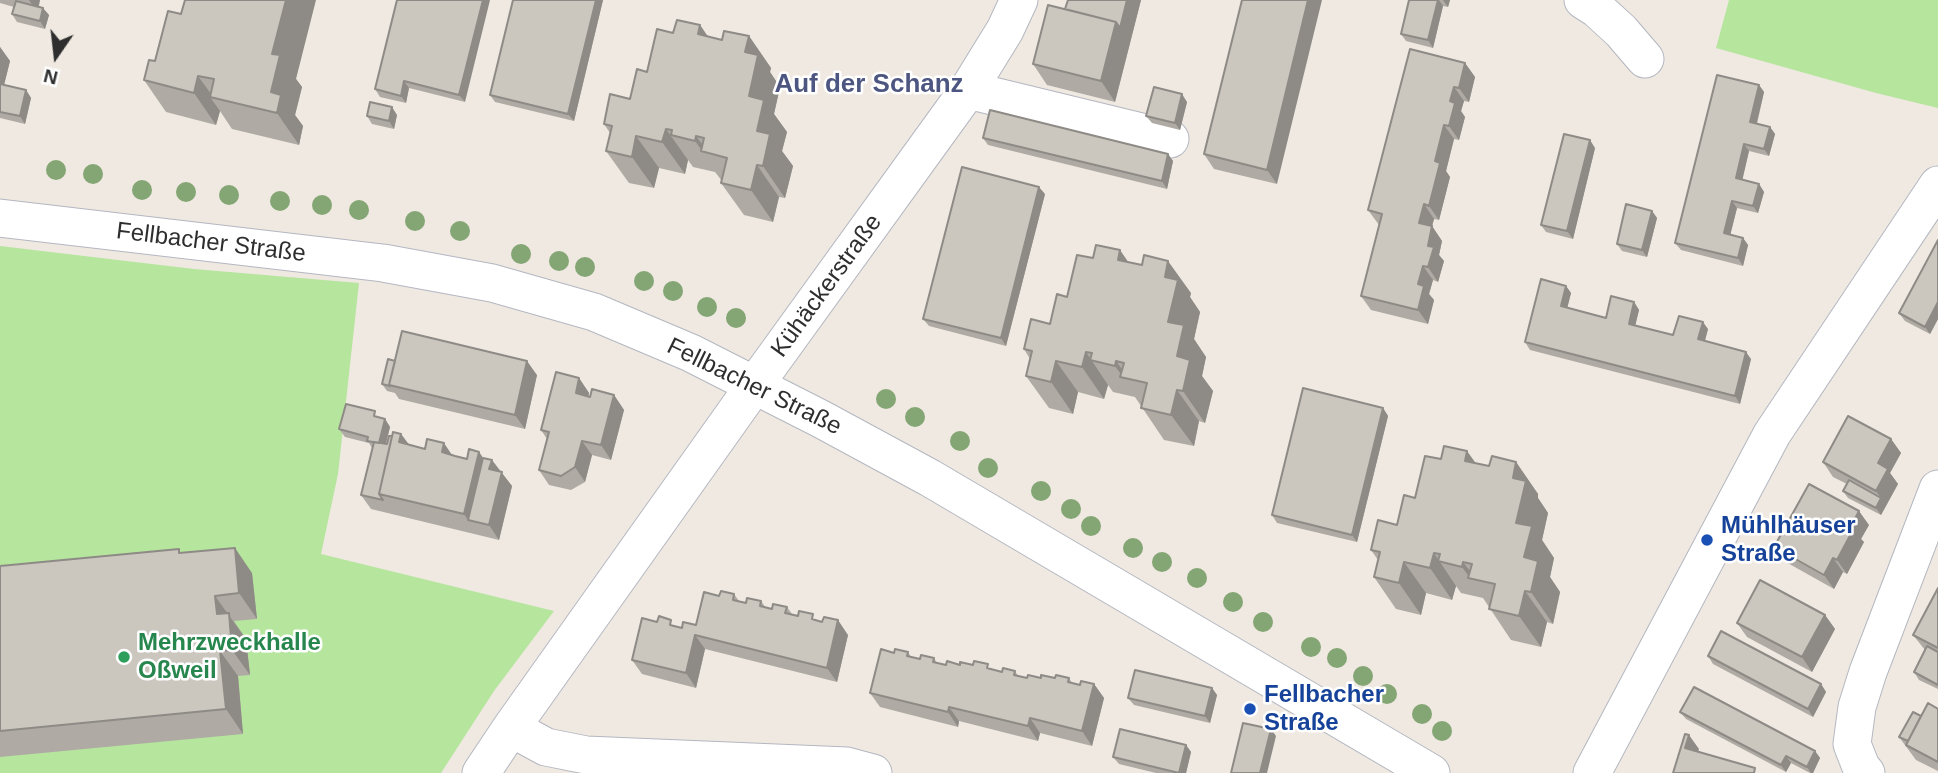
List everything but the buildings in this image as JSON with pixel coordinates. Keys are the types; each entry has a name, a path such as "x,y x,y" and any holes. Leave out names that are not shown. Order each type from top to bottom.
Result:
{"street":[{"name":"Kühäckerstraße","path":"481,773 754,386 968,90 1005,30 1018,0"},
{"path":"1583,0 1597,9 1645,59"},
{"path":"968,90 1170,139"},
{"path":"1592,773 1772,434 1938,186"},
{"name":"Fellbacher Straße","path":"0,218 383,263 492,283 594,312 691,354 821,419 930,478 1431,773"},
{"path":"1866,773 1852,744 1857,707 1938,489"},
{"path":"511,728 546,747 586,755 847,766 873,773"}],"green space":[{"path":"1729,0 1938,0 1938,108 1716,48"},
{"path":"0,246 194,269 359,283 338,474 321,554 554,611 494,691 441,773 0,773"}],"place":[{"name":"Mühlhäuser Straße","path":"1707,540"},
{"name":"Mehrzweckhalle Oßweil","path":"124,657"},
{"name":"Fellbacher Straße","path":"1250,709"}],"district":[{"name":"Auf der Schanz","path":"869,85"}]}
